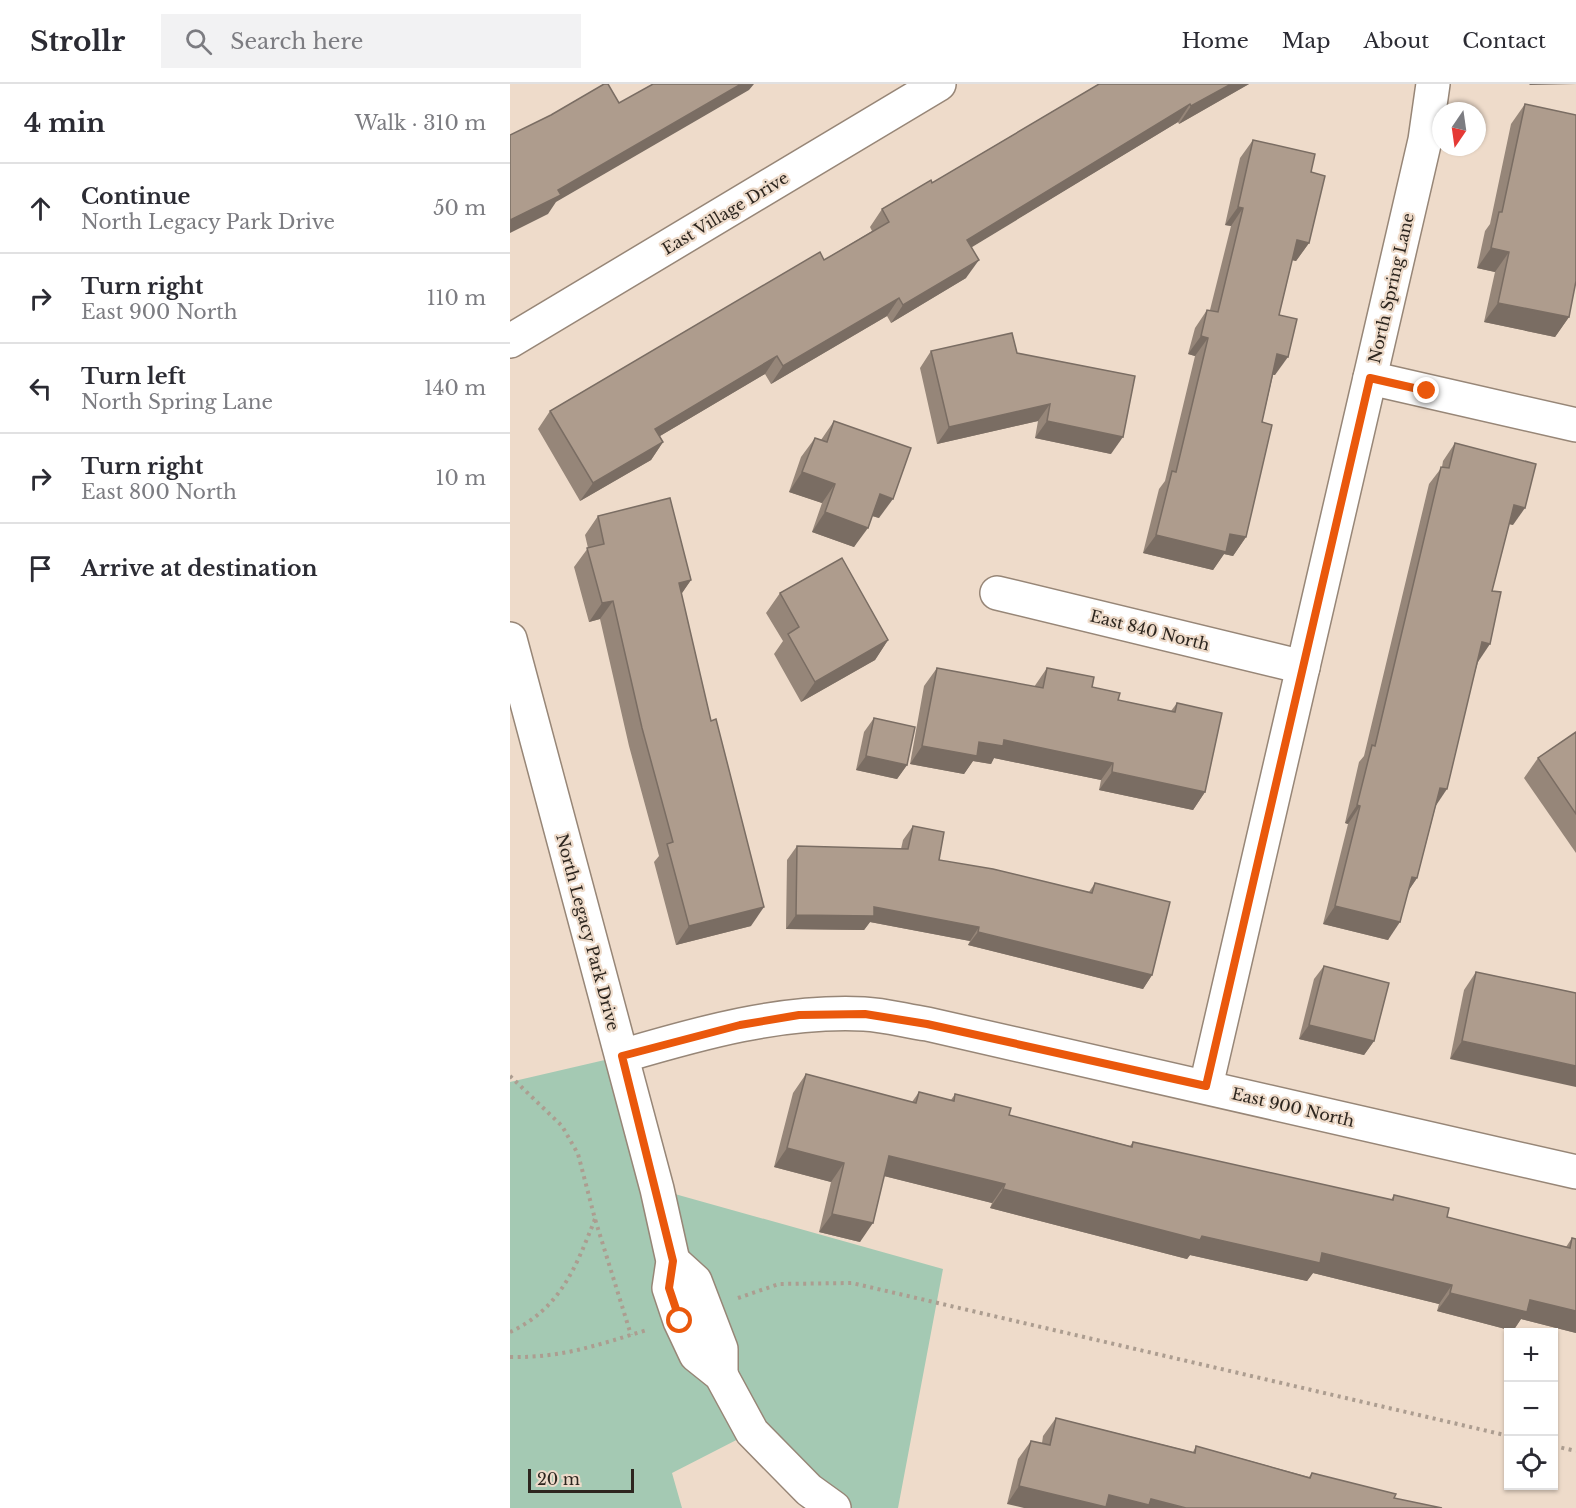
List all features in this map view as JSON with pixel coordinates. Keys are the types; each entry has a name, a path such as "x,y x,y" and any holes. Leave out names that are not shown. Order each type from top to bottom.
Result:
{"street":[{"name":"East Village Drive","path":"510,342 939,84"},
{"name":"North Spring Lane","path":"1206,1086 1425,140 1433,84"},
{"path":"1370,378 1576,425"},
{"name":"East 840 North","path":"997,593 1303,668"},
{"name":"North Legacy Park Drive","path":"510,639 622,1056 673,1261 695,1281 721,1349 721,1375 752,1432 809,1490 834,1508"},
{"name":"East 900 North","path":"622,1056 752,1023 799,1015 865,1014 927,1024 1576,1172"}],"path":[{"path":"510,1076 562,1126 578,1154 595,1219 631,1335"},
{"path":"510,1332 531,1322 555,1298 576,1268 595,1219"},
{"path":"735,1299 779,1284 852,1283 1504,1435"},
{"path":"510,1357 541,1357 579,1352 651,1329"},
{"path":"1558,1447 1576,1451"}],"green space":[{"path":"622,1056 657,1189 943,1269 898,1508 837,1508 752,1432 672,1473 682,1508 510,1508 510,1082"}],"building":[{"path":"604,84 608,84 619,103 653,84 741,84 558,190 561,195 510,220 510,135 551,115"},
{"path":"1099,84 1231,84 1191,106 1190,104 967,240 979,260 903,305 899,298 783,366 777,356 655,429 663,442 593,483 550,411 820,252 824,260 889,222 882,209 931,180 932,183"},
{"path":"1525,104 1576,115 1576,281 1569,317 1498,303 1509,252 1491,248 1499,212 1502,212"},
{"path":"1253,140 1315,154 1311,172 1325,176 1309,243 1297,240 1279,315 1297,319 1288,357 1277,354 1262,422 1272,425 1246,537 1230,534 1226,552 1156,535 1172,471 1176,472 1208,338 1201,336 1207,310 1218,312 1243,208 1238,207"},
{"path":"1012,333 1017,353 1135,376 1123,437 1047,421 1050,404 949,427 931,351"},
{"path":"834,421 911,448 893,499 880,494 868,528 825,512 835,484 802,472 815,438 827,442"},
{"path":"1455,443 1536,464 1525,508 1514,505 1492,591 1501,592 1490,644 1482,642 1447,789 1440,788 1417,878 1412,877 1400,922 1335,906 1360,806 1357,805 1372,745 1375,746 1441,467 1449,468"},
{"path":"670,498 691,580 679,583 711,721 716,719 764,907 689,926 667,844 673,842 642,728 613,601 602,603 587,548 604,544 598,516"},
{"path":"842,558 888,640 815,682 788,634 799,627 780,593"},
{"path":"937,668 1043,688 1047,668 1094,677 1092,687 1120,693 1118,700 1175,712 1177,703 1222,713 1205,792 1112,772 1113,763 1004,740 1003,746 979,742 977,756 922,746"},
{"path":"874,718 915,727 907,765 866,756"},
{"path":"1576,732 1576,814 1538,758"},
{"path":"913,826 944,832 939,860 993,869 1092,893 1095,883 1170,902 1152,975 978,932 979,927 874,907 874,916 796,915 797,846 908,849"},
{"path":"1324,966 1389,983 1374,1041 1309,1025"},
{"path":"1476,972 1576,993 1576,1066 1462,1041"},
{"path":"806,1074 916,1103 919,1092 954,1101 955,1094 1011,1108 1009,1115 1132,1147 1133,1142 1393,1200 1394,1195 1449,1208 1447,1217 1570,1248 1572,1238 1576,1239 1576,1311 1530,1300 1527,1312 1450,1293 1452,1285 1322,1253 1320,1263 1202,1236 1200,1240 1003,1189 1005,1184 889,1156 873,1223 832,1214 844,1163 787,1148"},
{"path":"1056,1418 1195,1453 1196,1446 1310,1478 1312,1473 1396,1494 1394,1498 1442,1508 1186,1508 1151,1499 1149,1505 1109,1495 1106,1507 1019,1486 1031,1441 1050,1445"}],"route":[{"path":"680,1321 669,1288 673,1261 657,1189 622,1056 740,1025 799,1015 865,1014 927,1024 1206,1086 1370,378 1427,391"}]}
